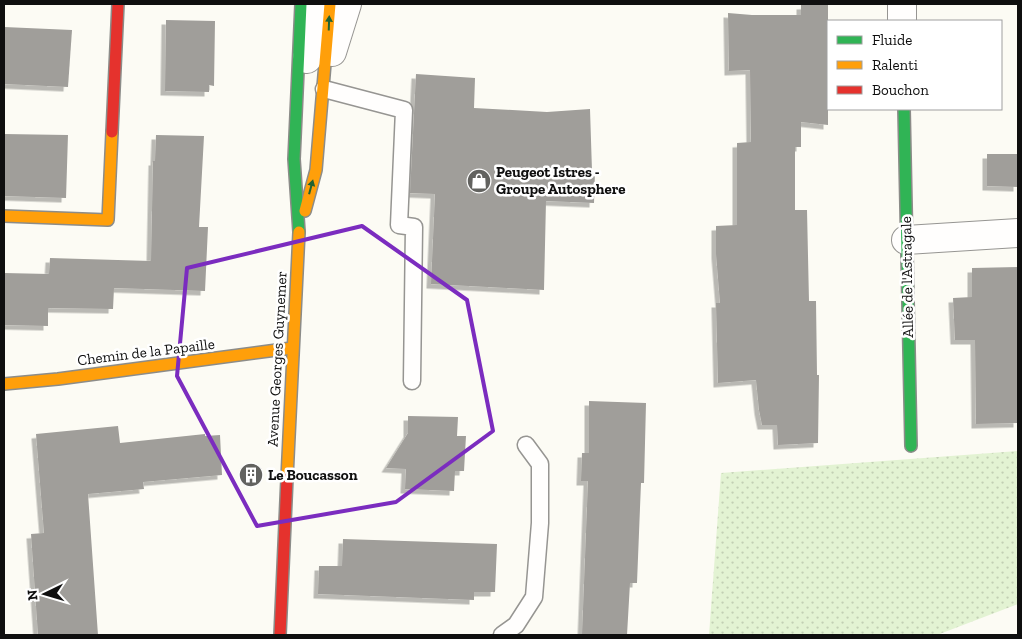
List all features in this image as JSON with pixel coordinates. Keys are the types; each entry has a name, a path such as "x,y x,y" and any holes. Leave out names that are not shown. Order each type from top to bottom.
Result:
{"street":[{"path":"4,216 108,220 118,4"},
{"path":"307,4 306,61 315,84"},
{"name":"Avenue Georges Guynemer","path":"280,635 292,348 299,234 294,159 315,84 330,4"},
{"path":"315,84 347,4"},
{"path":"902,4 902,20"},
{"name":"Avenue Georges Guynemer","path":"299,234 316,170 315,84"},
{"name":"Allée de l'Astragale","path":"904,110 911,446"},
{"path":"906,240 1018,233"},
{"name":"Chemin de la Papaille","path":"4,384 58,379 292,348"}],"lane":[{"path":"284,4 307,4"},
{"path":"315,84 404,110 399,225 414,227 412,381"},
{"path":"502,635 516,625 534,597 540,523 540,464 526,445"}],"highlighted area":[{"path":"362,226 467,300 493,431 396,502 257,526 177,376 187,268"}],"green space":[{"path":"1018,451 1018,604 937,635 709,635 721,473"}],"building":[{"path":"828,4 828,125 801,122 801,147 795,147 795,210 807,210 809,301 816,301 817,375 819,375 818,443 778,445 777,425 762,425 756,380 718,383 716,303 720,303 716,226 737,225 737,143 751,142 750,70 729,71 728,13 801,15 801,5"},
{"path":"166,20 215,21 214,86 209,85 209,92 165,91"},
{"path":"4,27 72,30 68,87 4,84"},
{"name":"Peugeot Istres - Groupe Autosphere","path":"416,74 475,78 474,108 547,112 590,109 592,171 595,171 594,203 546,201 544,290 431,284 435,194 410,193"},
{"path":"4,134 68,135 66,198 4,196"},
{"path":"156,135 204,136 199,227 208,227 205,291 114,288 113,309 48,308 48,326 4,325 4,273 49,274 50,258 151,261 153,161 155,161"},
{"path":"987,154 1018,154 1018,187 987,186"},
{"path":"1018,267 1018,423 976,424 975,340 955,340 953,298 972,297 972,268"},
{"path":"589,401 646,403 644,483 641,483 637,583 630,583 627,635 582,635 588,481 581,481 582,453 589,453"},
{"path":"408,416 458,417 457,436 466,436 464,471 455,471 454,491 405,489 406,469 386,468 408,433"},
{"path":"118,426 120,443 205,434 205,436 220,435 222,475 143,482 144,489 88,494 98,635 38,635 31,534 44,533 36,434"},
{"path":"343,539 497,544 495,592 474,592 474,600 318,594 319,566 342,566"}],"traffic: fast":[{"path":"299,232 294,159 301,4"},
{"path":"904,110 911,446"}],"traffic: slow":[{"path":"305,211 316,170 330,4"},
{"path":"4,216 108,220 112,132"},
{"path":"287,478 299,232"},
{"path":"4,384 58,379 292,348"}],"traffic: jam":[{"path":"112,132 118,4"},
{"path":"280,635 287,478"}],"place":[{"name":"Peugeot Istres - Groupe Autosphere","path":"479,181"},
{"name":"Le Boucasson","path":"251,475"}]}
